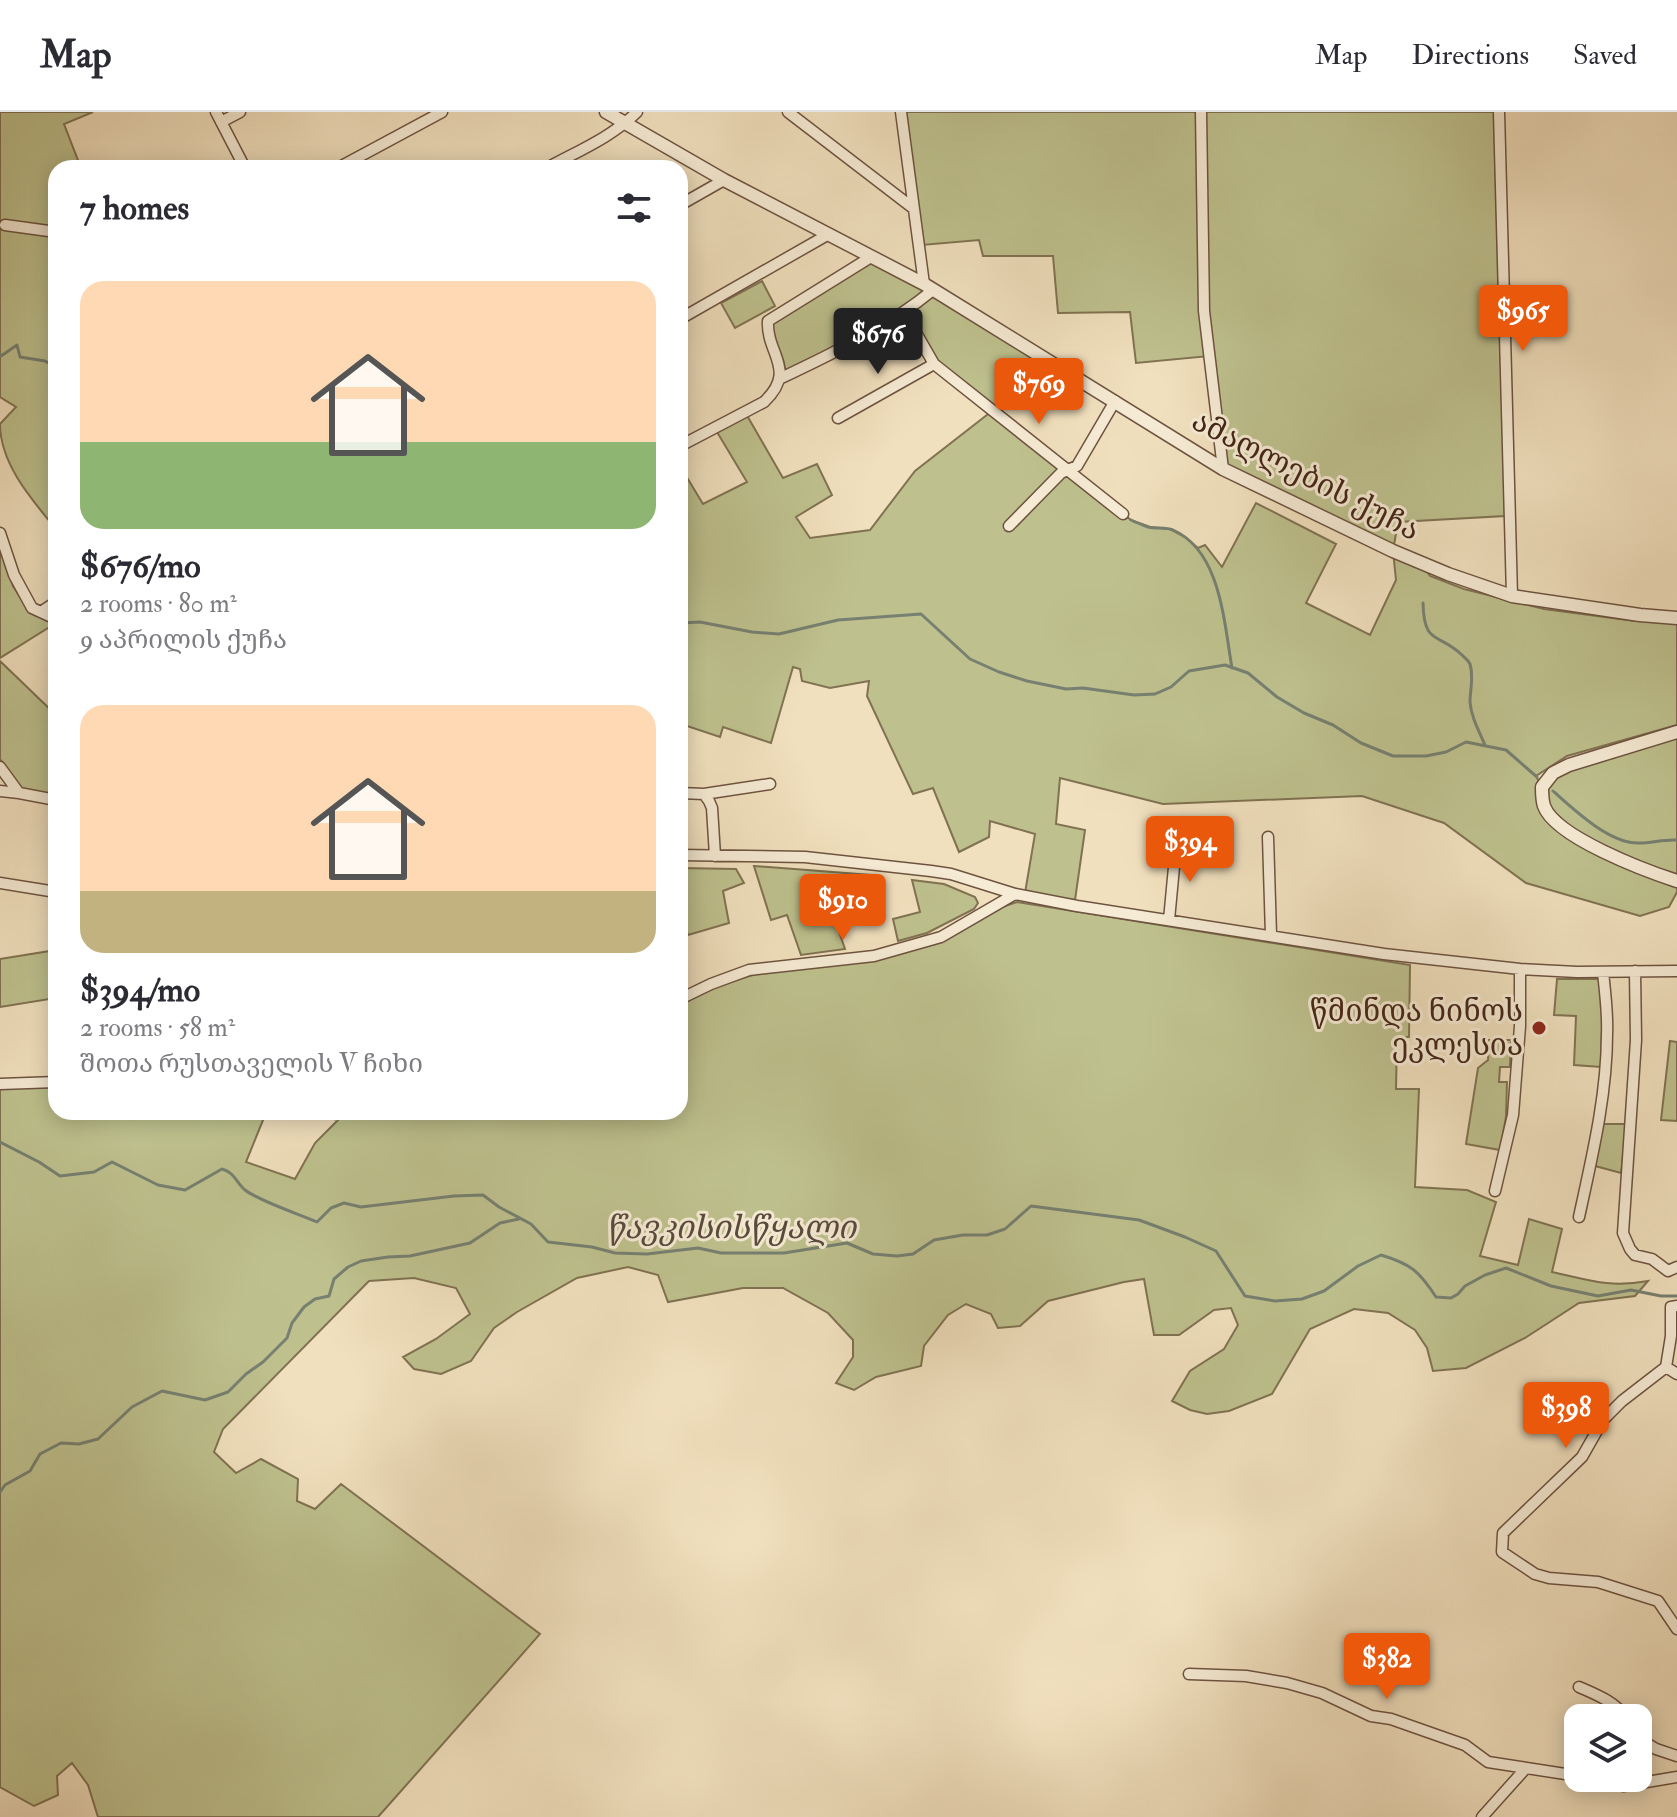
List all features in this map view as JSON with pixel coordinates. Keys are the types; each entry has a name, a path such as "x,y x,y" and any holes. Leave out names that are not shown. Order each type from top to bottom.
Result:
{"street":[{"path":"240,112 219,117 241,160"},
{"path":"353,160 442,112"},
{"name":"ამაღლების ქუჩა","path":"606,112 724,180 928,287 1223,469 1393,551 1512,596 1677,618"},
{"path":"562,160 611,134 637,112"},
{"path":"788,112 913,208"},
{"path":"779,379 904,312 928,287 913,208 901,112"},
{"path":"1201,112 1204,311 1223,469"},
{"path":"1499,112 1512,596"},
{"path":"688,200 724,180"},
{"path":"5,225 48,231"},
{"path":"688,314 829,234"},
{"path":"688,442 764,402 773,393 781,366 768,321 871,257"},
{"path":"904,312 934,364 1123,514"},
{"path":"838,418 934,364"},
{"path":"1009,526 1061,473 1077,466 1115,401"},
{"path":"0,533 14,575 32,608 48,615"},
{"path":"41,612 48,607"},
{"path":"1677,732 1569,765 1553,773 1542,787 1543,805 1564,830 1609,853 1677,881"},
{"path":"0,767 19,793"},
{"path":"688,793 704,794 770,784"},
{"path":"0,791 48,798"},
{"path":"704,794 712,808 715,856"},
{"path":"1268,837 1271,935"},
{"path":"1169,920 1176,846"},
{"path":"688,855 805,857 931,871 1015,894 1384,954 1520,969 1677,971"},
{"path":"0,883 48,891"},
{"path":"688,995 749,970 874,956 941,937 1015,894"},
{"path":"1495,1191 1513,1115 1520,1026 1520,969"},
{"path":"1635,971 1636,1040 1623,1233 1635,1255 1652,1259 1668,1271 1677,1267"},
{"path":"1579,1217 1606,1070 1603,972"},
{"path":"0,1084 48,1082"},
{"path":"1677,1306 1671,1307 1671,1336 1666,1367 1603,1420 1582,1457 1503,1533 1502,1552 1535,1574 1598,1582 1658,1601 1677,1629"},
{"path":"1666,1367 1677,1374"},
{"path":"1189,1674 1246,1676 1287,1683 1322,1693 1371,1716 1391,1719 1465,1745 1488,1762 1564,1774"},
{"path":"1579,1687 1612,1704"},
{"path":"1652,1747 1677,1756"},
{"path":"1482,1817 1526,1768"},
{"path":"1652,1781 1677,1777"}],"green space":[{"path":"0,112 93,112 64,124 78,160 48,160 48,519 19,481 5,453 0,424 16,407 0,397"},
{"path":"903,112 1494,112 1505,516 1398,522 1393,551 1223,469 1209,356 1136,363 1130,312 1058,313 1053,256 983,256 979,240 922,245"},
{"path":"871,257 1037,353 993,411 1131,520 1150,527 1170,529 1198,548 1205,545 1222,567 1256,503 1336,544 1306,603 1370,635 1396,580 1393,551 1421,563 1430,576 1464,589 1544,609 1635,621 1677,621 1677,725 1567,756 1536,776 1542,787 1544,805 1564,830 1677,881 1677,892 1669,907 1640,916 1526,883 1444,823 1362,796 1163,804 1060,778 1056,824 1085,830 1075,900 1025,893 1035,834 990,821 989,837 959,852 933,788 913,794 867,696 869,681 830,688 802,681 800,669 793,667 771,743 723,727 720,737 688,726 688,479 703,504 747,482 714,427 745,412 783,478 817,464 832,495 796,517 810,538 870,530 915,471 992,411 934,364 904,312 779,379 768,321"},
{"path":"762,281 775,306 735,328 721,303"},
{"path":"0,549 13,586 29,611 48,619 48,628 0,658"},
{"path":"0,661 48,707 48,794 22,789 0,759"},
{"path":"1677,735 1677,878 1580,835 1551,809 1545,789 1567,769"},
{"path":"754,866 871,875 874,892 828,901 845,949 801,955 787,915 771,920"},
{"path":"688,868 736,869 744,883 723,891 729,923 688,935"},
{"path":"912,880 944,884 975,897 978,903 974,909 927,933 898,941 893,919 920,912"},
{"path":"1017,902 1410,965 1409,1037 1397,1037 1396,1089 1419,1089 1415,1187 1467,1190 1496,1202 1480,1256 1518,1265 1529,1219 1562,1229 1552,1272 1610,1283 1648,1281 1635,1296 1579,1303 1525,1338 1466,1368 1433,1371 1427,1348 1415,1330 1388,1313 1354,1309 1310,1329 1272,1394 1229,1411 1207,1414 1172,1401 1190,1371 1224,1349 1238,1325 1231,1308 1214,1310 1179,1335 1154,1335 1144,1279 1048,1301 1020,1326 998,1328 991,1314 966,1304 948,1315 924,1346 921,1366 876,1377 854,1390 836,1383 853,1357 853,1340 828,1313 783,1288 743,1288 668,1302 658,1275 628,1267 577,1278 494,1328 471,1361 441,1374 414,1369 403,1357 436,1339 470,1314 456,1288 414,1278 369,1281 223,1429 214,1452 236,1473 261,1459 298,1479 297,1501 315,1509 341,1484 540,1634 378,1817 98,1817 88,1785 72,1763 57,1776 58,1795 34,1806 0,1787 0,1087 48,1086 48,1120 263,1120 246,1162 295,1179 315,1143 338,1120 688,1120 688,1001 711,988 762,972 940,941"},
{"path":"48,951 48,999 0,1007 0,959"},
{"path":"1557,979 1600,979 1603,1000 1601,1067 1574,1065 1576,1016 1554,1015"},
{"path":"1489,1040 1511,1040 1510,1067 1500,1067 1499,1082 1507,1082 1506,1117 1500,1150 1466,1144 1478,1068 1488,1060"},
{"path":"1670,1041 1677,1042 1677,1121 1661,1120"},
{"path":"1602,1124 1627,1124 1621,1173 1595,1166"}],"waterway":[{"path":"0,354 17,345 20,357 48,363"},
{"path":"1131,520 1148,527 1173,530 1189,540 1201,554 1218,590 1232,668"},
{"path":"1423,603 1429,632 1470,664 1471,708 1485,745"},
{"path":"688,623 779,634 838,620 921,614 970,659 999,672 1066,689 1083,688 1134,695 1155,694 1171,687 1189,671 1225,665 1248,673 1277,697 1304,713 1393,756 1426,756 1446,752 1466,742 1506,750 1537,777"},
{"path":"1553,791 1593,824 1616,838 1639,843 1677,840"},
{"name":"წავკისისწყალი","path":"0,1142 60,1176 94,1172 112,1162 158,1185 185,1190 222,1169 251,1194 317,1222 331,1208 344,1203 361,1207 483,1195 531,1224 548,1242 615,1253 647,1254 698,1248 721,1253 784,1253 847,1243 873,1254 897,1256 913,1254 934,1240 987,1235 1005,1229 1031,1206 1139,1220 1185,1237 1216,1251 1245,1296 1275,1301 1302,1299 1324,1291 1358,1266 1381,1255 1413,1270 1436,1297 1451,1298 1485,1275 1506,1268 1551,1286 1598,1296 1631,1290 1677,1296"},
{"path":"0,1492 5,1485 30,1471 40,1454 61,1443 79,1444 98,1439 132,1407 162,1391 205,1400 228,1392 287,1338 292,1323 304,1307 315,1299 329,1296 334,1279 348,1267 361,1261 410,1256 470,1243 500,1223 519,1219"}],"place":[{"name":"წმინდა ნინოს ეკლესია","path":"1539,1028"}]}
